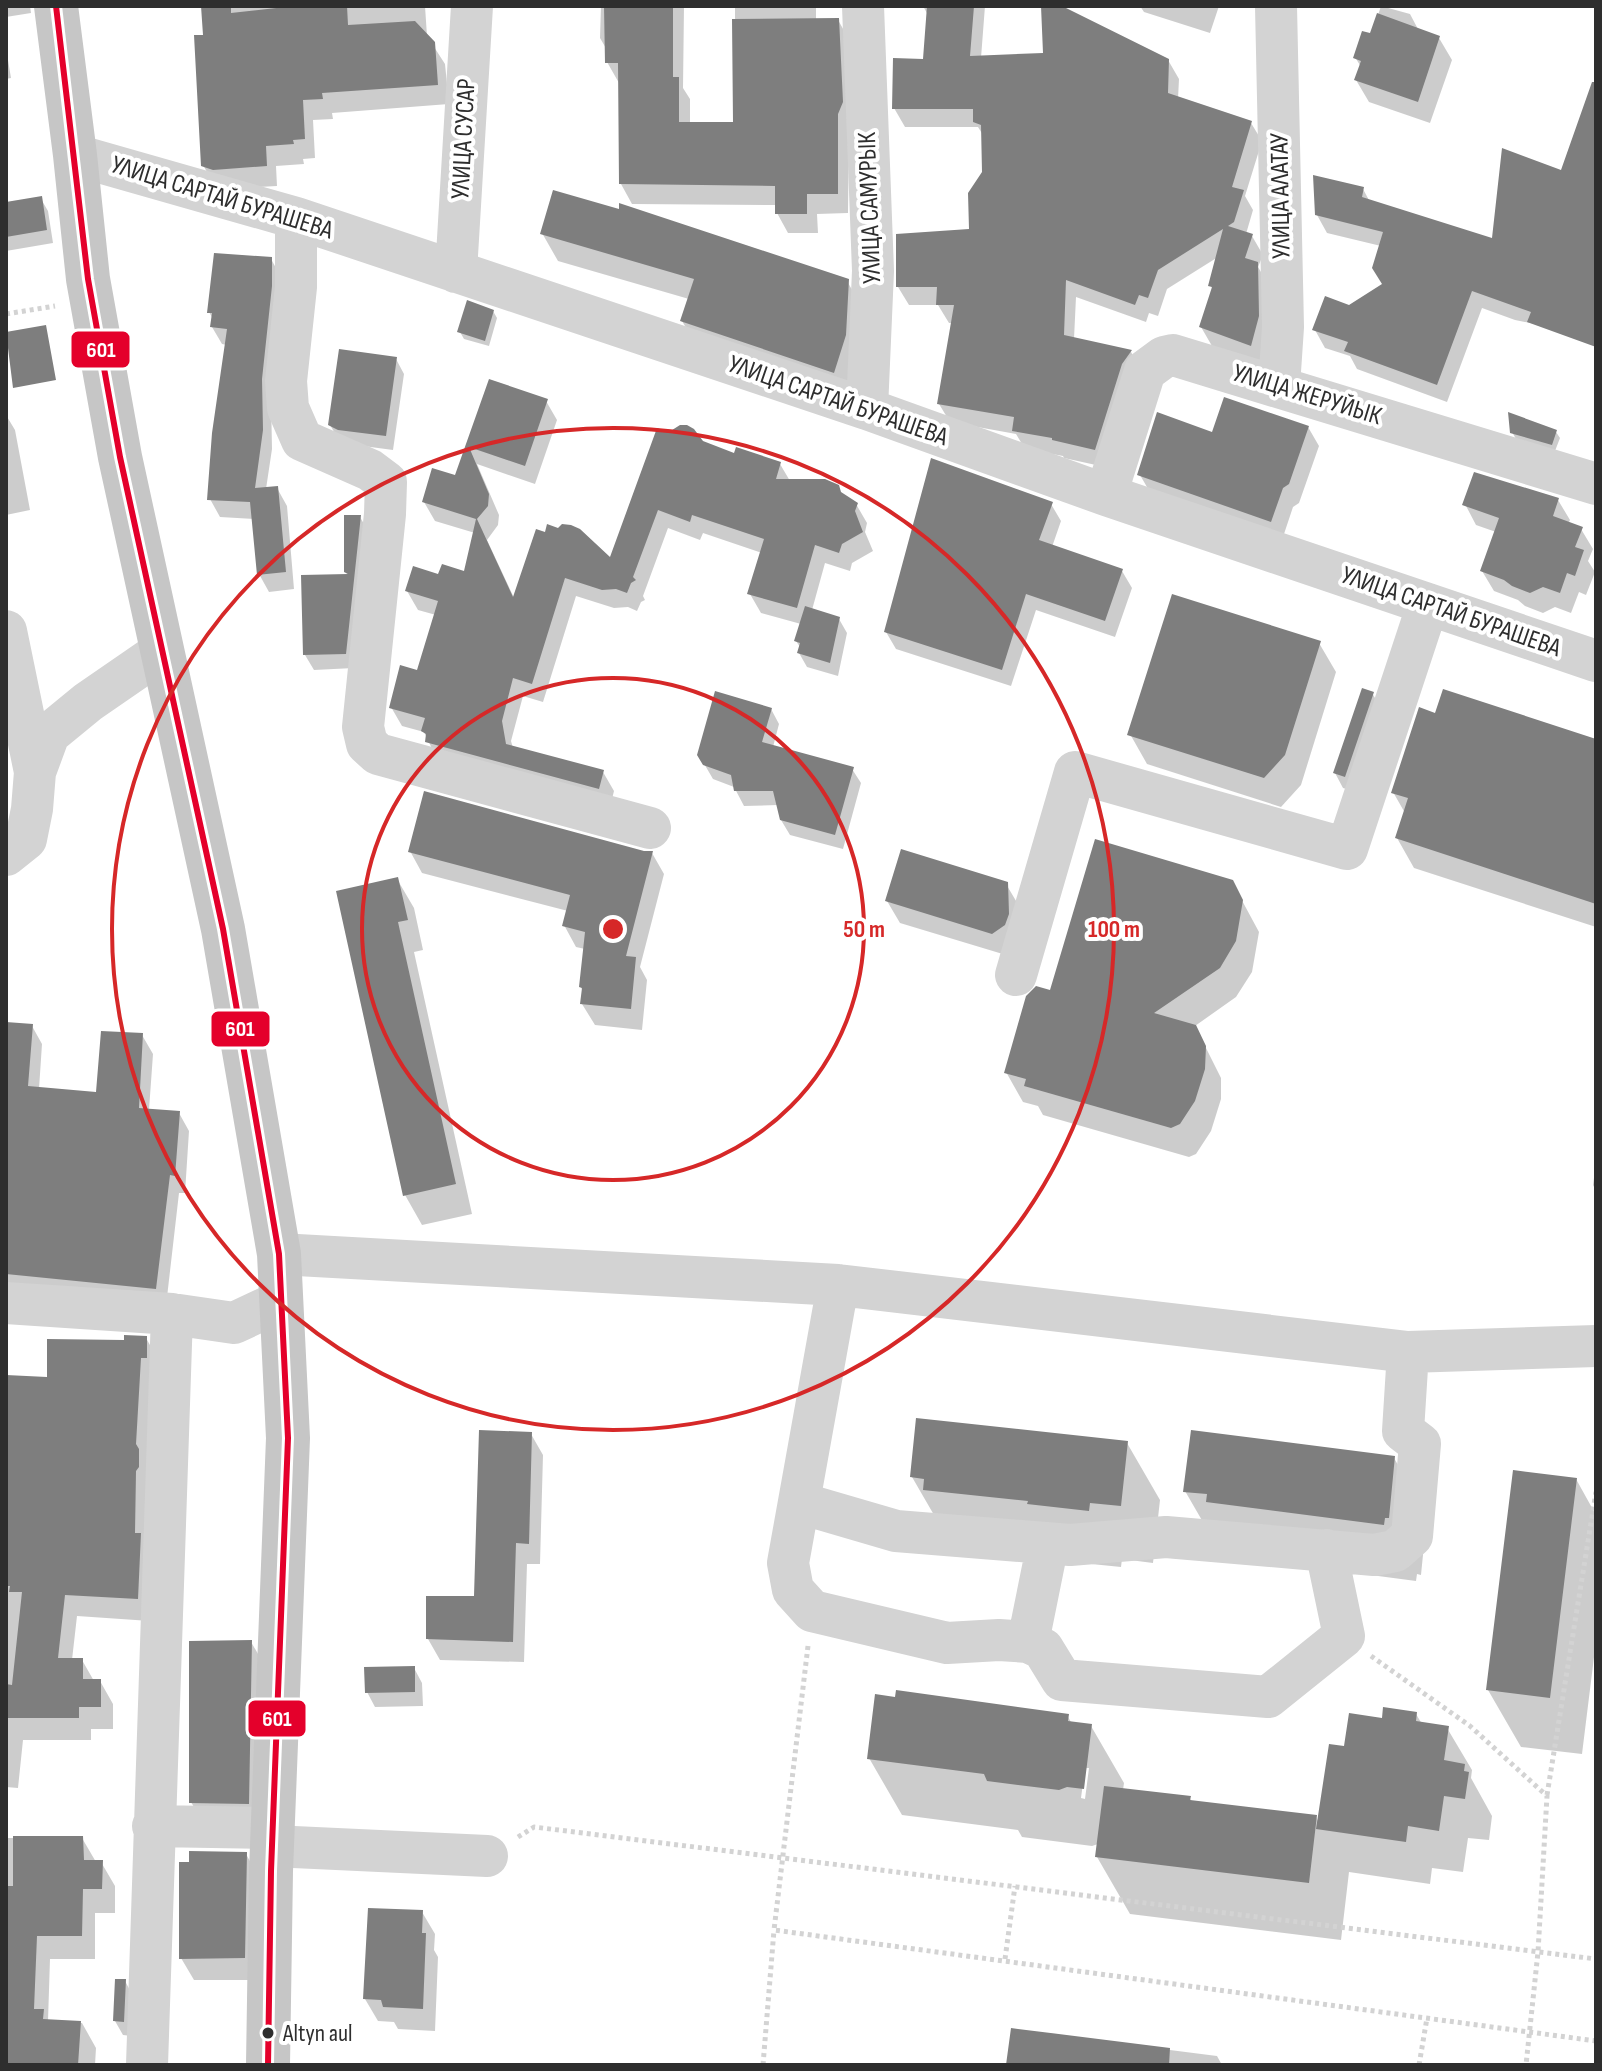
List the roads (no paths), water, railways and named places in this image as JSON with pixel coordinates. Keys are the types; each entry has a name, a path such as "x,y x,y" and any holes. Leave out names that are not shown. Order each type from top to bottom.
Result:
{"main road":[{"path":"56,6 88,279 120,457 223,929 279,1254 288,1438 272,1837 268,2065"}],"street":[{"name":"УЛИЦА СУСАР","path":"456,272 472,6"},
{"name":"УЛИЦА САМУРЫК","path":"863,6 873,271 867,409"},
{"name":"УЛИЦА АЛАТАУ","path":"1276,6 1283,327 1279,386"},
{"name":"УЛИЦА САРТАЙ БУРАШЕВА","path":"75,155 296,218 867,409 1106,495 1596,661"},
{"path":"296,218 296,287 286,381 288,408 302,440 370,470 386,482 363,727 367,744 378,754 650,828"},
{"name":"УЛИЦА ЖЕРУЙЫК","path":"1106,495 1145,371 1164,357 1173,355 1596,484"},
{"path":"1016,975 1075,772 1347,849 1428,604"},
{"path":"6,631 35,772"},
{"path":"6,855 26,839 35,772 49,734 88,702 162,651"},
{"path":"279,1254 838,1285 1408,1352 1596,1346"},
{"path":"838,1285 788,1563 793,1590 812,1611 947,1643 1028,1642 1043,1649 1062,1680 1268,1697 1344,1636 1326,1550"},
{"path":"6,1303 172,1314 234,1323 281,1301"},
{"path":"147,2065 172,1314"},
{"path":"800,1503 896,1531 1070,1545 1166,1537 1374,1555 1395,1551 1412,1536 1420,1444 1403,1431 1408,1352"},
{"path":"1028,1642 1048,1543"},
{"path":"153,1826 487,1856"}],"place":[{"name":"Altyn aul","path":"268,2033"}]}
